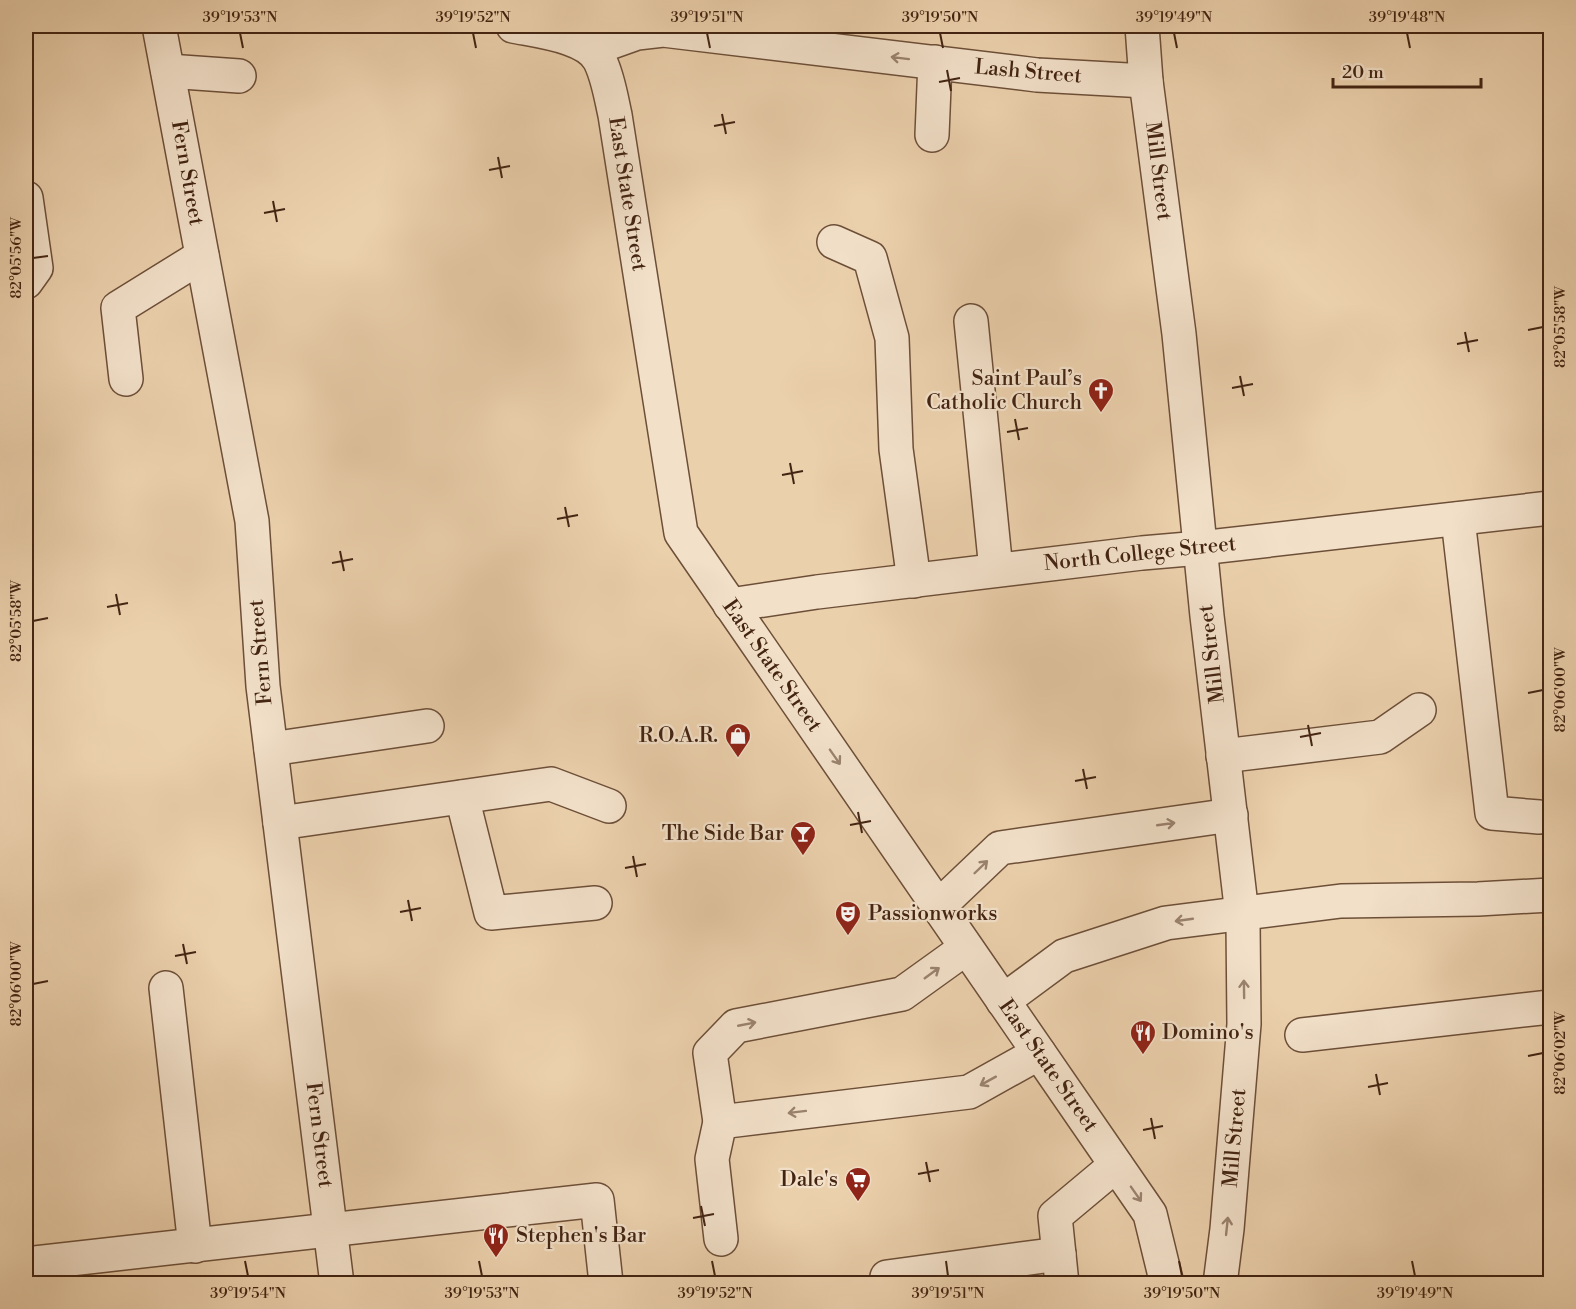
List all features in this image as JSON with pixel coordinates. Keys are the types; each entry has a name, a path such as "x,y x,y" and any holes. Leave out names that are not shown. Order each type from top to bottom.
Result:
{"street":[{"name":"Fern Street","path":"159,26 252,521 263,686 337,1284"},
{"path":"513,26 575,41 592,49"},
{"name":"Mill Street","path":"1149,26 1146,81 1179,334 1200,548 1242,912 1244,1024 1227,1229 1220,1284"},
{"name":"Lash Street","path":"592,49 637,33 663,30 1037,75 1146,81"},
{"name":"East State Street","path":"592,49 600,60 615,115 681,533 1150,1214 1167,1284"},
{"path":"932,135 935,62"},
{"path":"168,71 239,76"},
{"path":"26,198 36,268 26,282"},
{"path":"834,242 870,258 892,338 896,449 914,580"},
{"path":"126,379 118,308 202,256"},
{"path":"971,321 996,570"},
{"name":"North College Street","path":"730,605 996,570 1551,508"},
{"path":"1458,519 1492,813 1539,817"},
{"path":"1223,756 1380,737 1419,710"},
{"path":"271,749 428,726"},
{"path":"280,823 551,784 609,806"},
{"path":"462,797 491,913 595,903"},
{"path":"938,908 1000,848 1230,815"},
{"path":"1003,1001 1064,956 1166,923 1341,901 1478,899 1551,895"},
{"path":"721,1239 712,1159 720,1122 710,1053 736,1026 902,994 966,948"},
{"path":"166,988 195,1246"},
{"path":"1302,1035 1551,1007"},
{"path":"720,1122 969,1092 1039,1053"},
{"path":"888,1284 887,1277 1060,1269 1055,1216 1116,1165"},
{"path":"26,1264 597,1200 606,1283"}],"place":[{"name":"Saint Paul’s Catholic Church","path":"1101,414"},
{"name":"R.O.A.R.","path":"738,759"},
{"name":"The Side Bar","path":"803,857"},
{"name":"Passionworks","path":"848,937"},
{"name":"Domino's","path":"1143,1056"},
{"name":"Dale's","path":"858,1203"},
{"name":"Stephen's Bar","path":"496,1259"}]}
